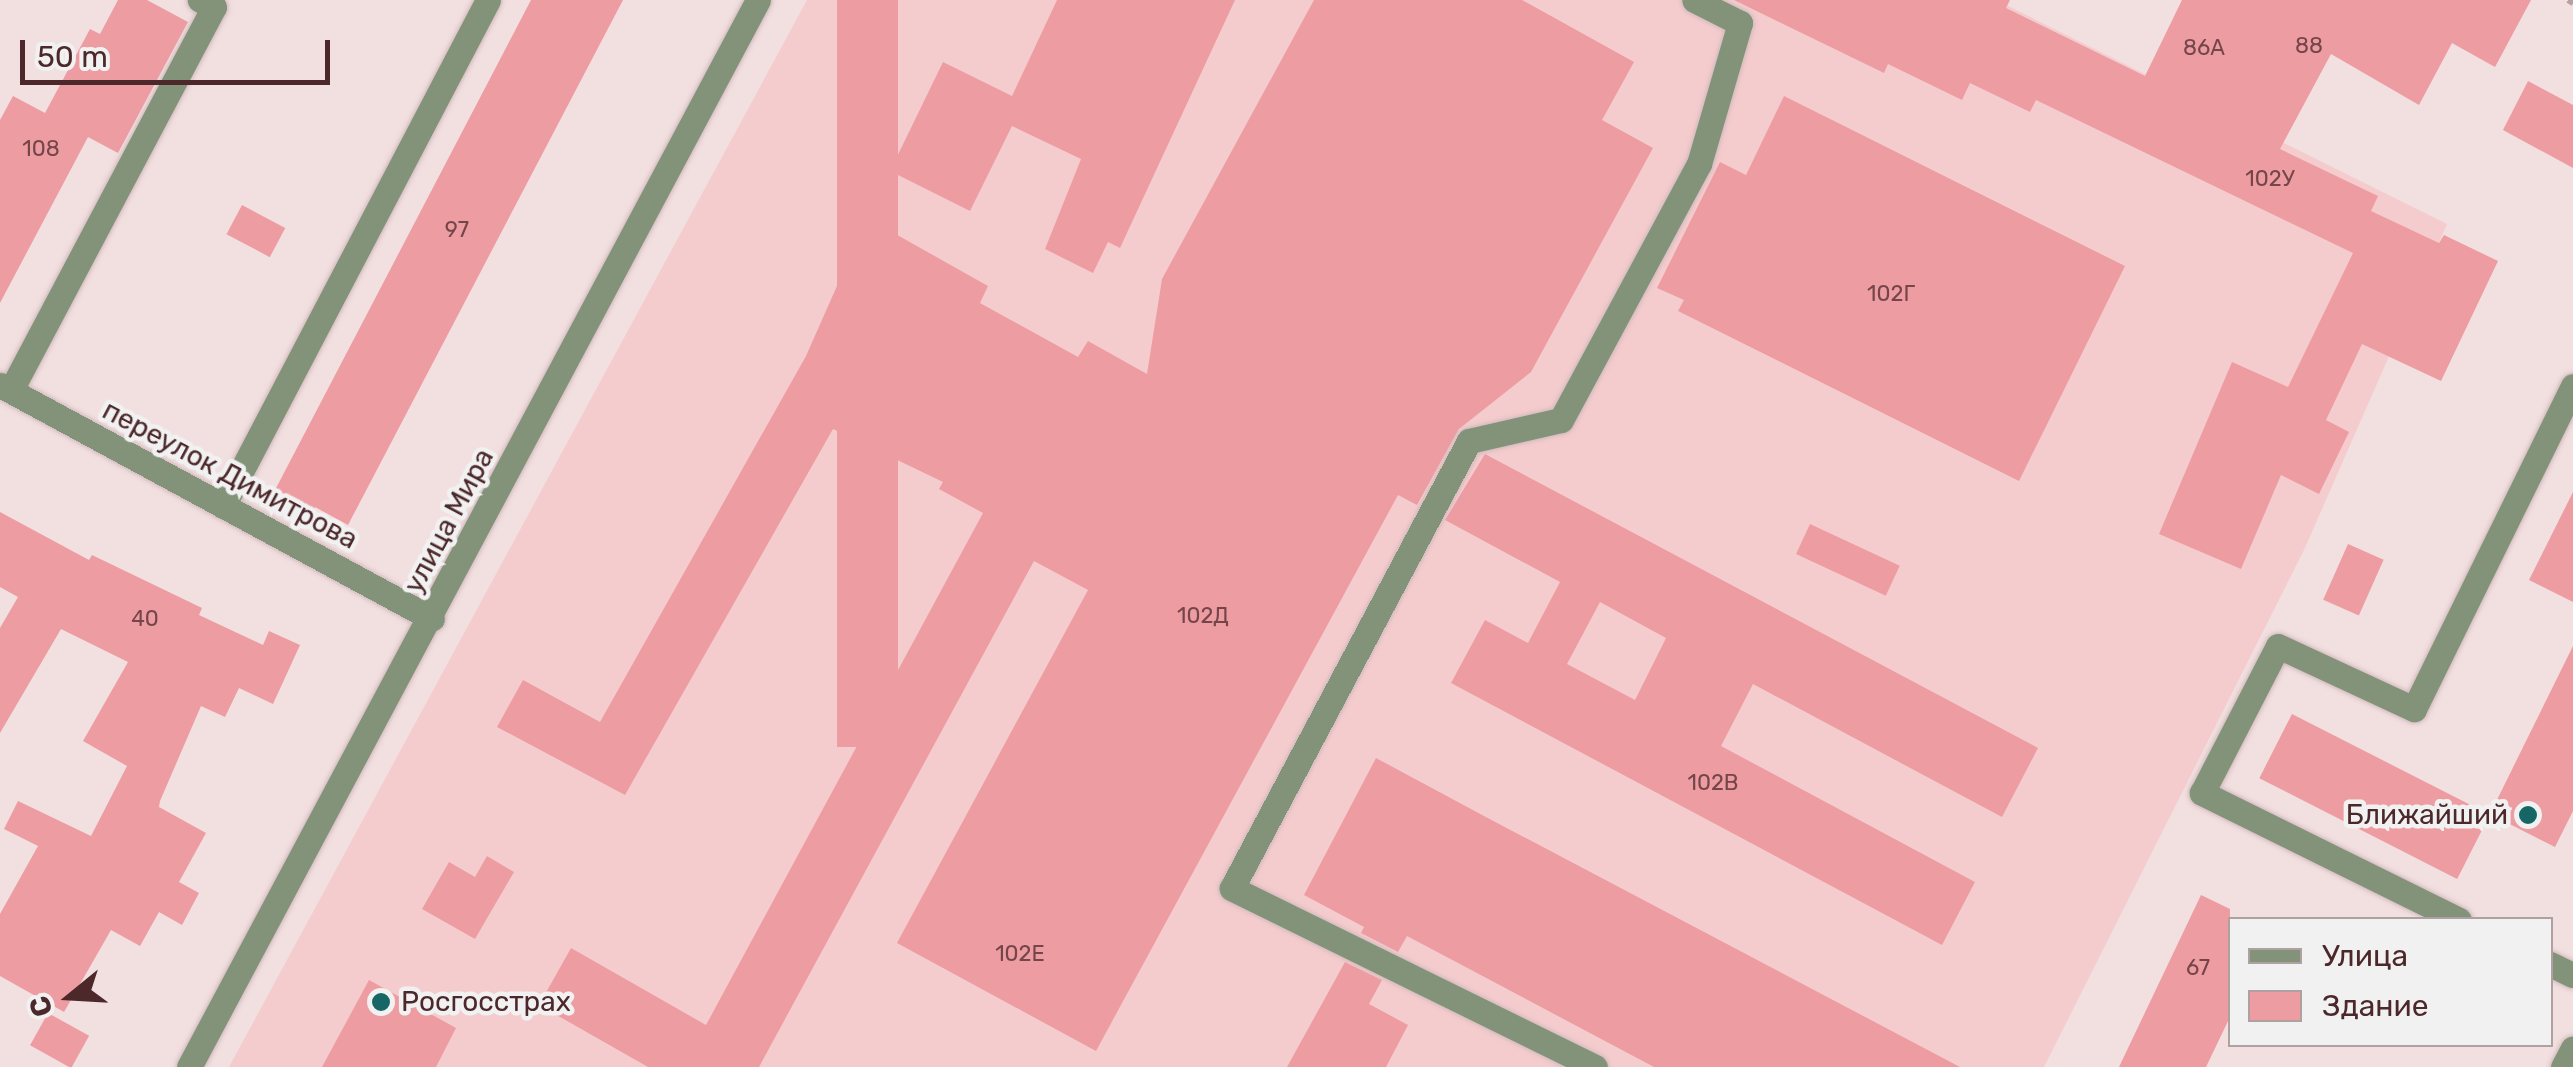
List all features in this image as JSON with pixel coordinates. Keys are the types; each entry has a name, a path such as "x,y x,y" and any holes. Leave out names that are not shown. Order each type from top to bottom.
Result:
{"street":[{"path":"5,388 214,7 200,0"},
{"path":"223,506 488,0"},
{"name":"улица Мира","path":"189,1067 432,619 758,0"},
{"path":"1595,1067 1232,888 1469,441 1562,420 1698,164 1740,23 1694,0"},
{"path":"2454,917 2202,793 2278,646 2414,709 2573,386"},
{"name":"переулок Димитрова","path":"5,388 432,619"},
{"path":"2563,1067 2573,1048"}],"shaded area":[{"path":"807,0 1996,0 2447,224 2304,550 2044,1067 229,1067"}],"building":[{"path":"118,0 147,0 188,22 118,153 88,137 0,303 0,120 13,96 45,113 90,29 100,34"},
{"path":"531,0 623,0 348,525 315,507 313,512 274,492"},
{"path":"837,0 898,0 898,747 837,747"},
{"path":"1057,0 1235,0 1120,248 1108,242 1093,273 1045,249 1081,159 1012,126 970,211 890,171 943,62 1012,96"},
{"path":"1314,0 1522,0 1634,62 1602,120 1653,148 1531,372 1459,429 1417,505 1398,495 1096,1051 897,943 1088,590 1034,561 759,1067 648,1067 539,1005 571,948 706,1025 983,513 939,489 943,482 833,429 625,795 497,727 523,680 600,722 806,356 867,218 988,286 980,303 1078,357 1088,341 1147,374 1162,279"},
{"path":"1734,0 2010,0 2006,8 2145,76 2182,0 2531,0 2495,67 2452,43 2419,105 2331,54 2280,149 2378,196 2371,211 2439,243 2444,235 2498,261 2441,381 2362,344 2326,420 2349,432 2319,494 2281,475 2241,569 2159,534 2232,362 2288,387 2353,253 2036,100 2030,112 1970,83 1962,100 1888,64 1884,73"},
{"path":"2528,81 2573,105 2573,168 2503,130"},
{"path":"1784,96 2125,266 2019,481 1678,311 1684,300 1657,288 1720,162 1746,175"},
{"path":"242,205 285,228 270,257 227,234"},
{"path":"1485,454 2038,748 2002,817 1753,684 1721,746 1975,882 1942,945 1451,683 1485,620 1528,643 1560,582 1445,520","holes":["1600,602 1666,638 1635,700 1567,664"]},
{"path":"2573,492 2573,602 2529,580"},
{"path":"0,512 89,560 92,555 202,608 199,615 263,645 269,631 300,645 273,704 239,688 225,717 201,706 160,801 159,807 206,833 179,882 199,893 182,925 159,912 140,946 111,930 64,1012 0,976 0,914 38,846 4,829 18,801 91,836 127,766 83,741 128,662 61,629 0,733 0,628 18,597 0,587"},
{"path":"1810,524 1900,566 1886,596 1796,554"},
{"path":"2348,544 2384,560 2359,616 2323,600"},
{"path":"2573,646 2573,811 2555,847 2490,814"},
{"path":"2292,714 2490,815 2457,879 2259,778"},
{"path":"1376,758 1960,1067 1654,1067 1407,936 1398,952 1361,933 1364,927 1304,895"},
{"path":"487,856 514,872 475,939 422,909 449,862 475,877"},
{"path":"2201,895 2230,909 2228,1021 2206,1067 2119,1067"},
{"path":"1345,962 1382,980 1369,1004 1408,1025 1386,1067 1287,1067"},
{"path":"369,980 456,1028 436,1067 322,1067"},
{"path":"48,1013 89,1036 72,1067 30,1045"}],"place":[{"name":"Ближайший","path":"2528,815"},
{"name":"Росгосстрах","path":"381,1002"}]}
